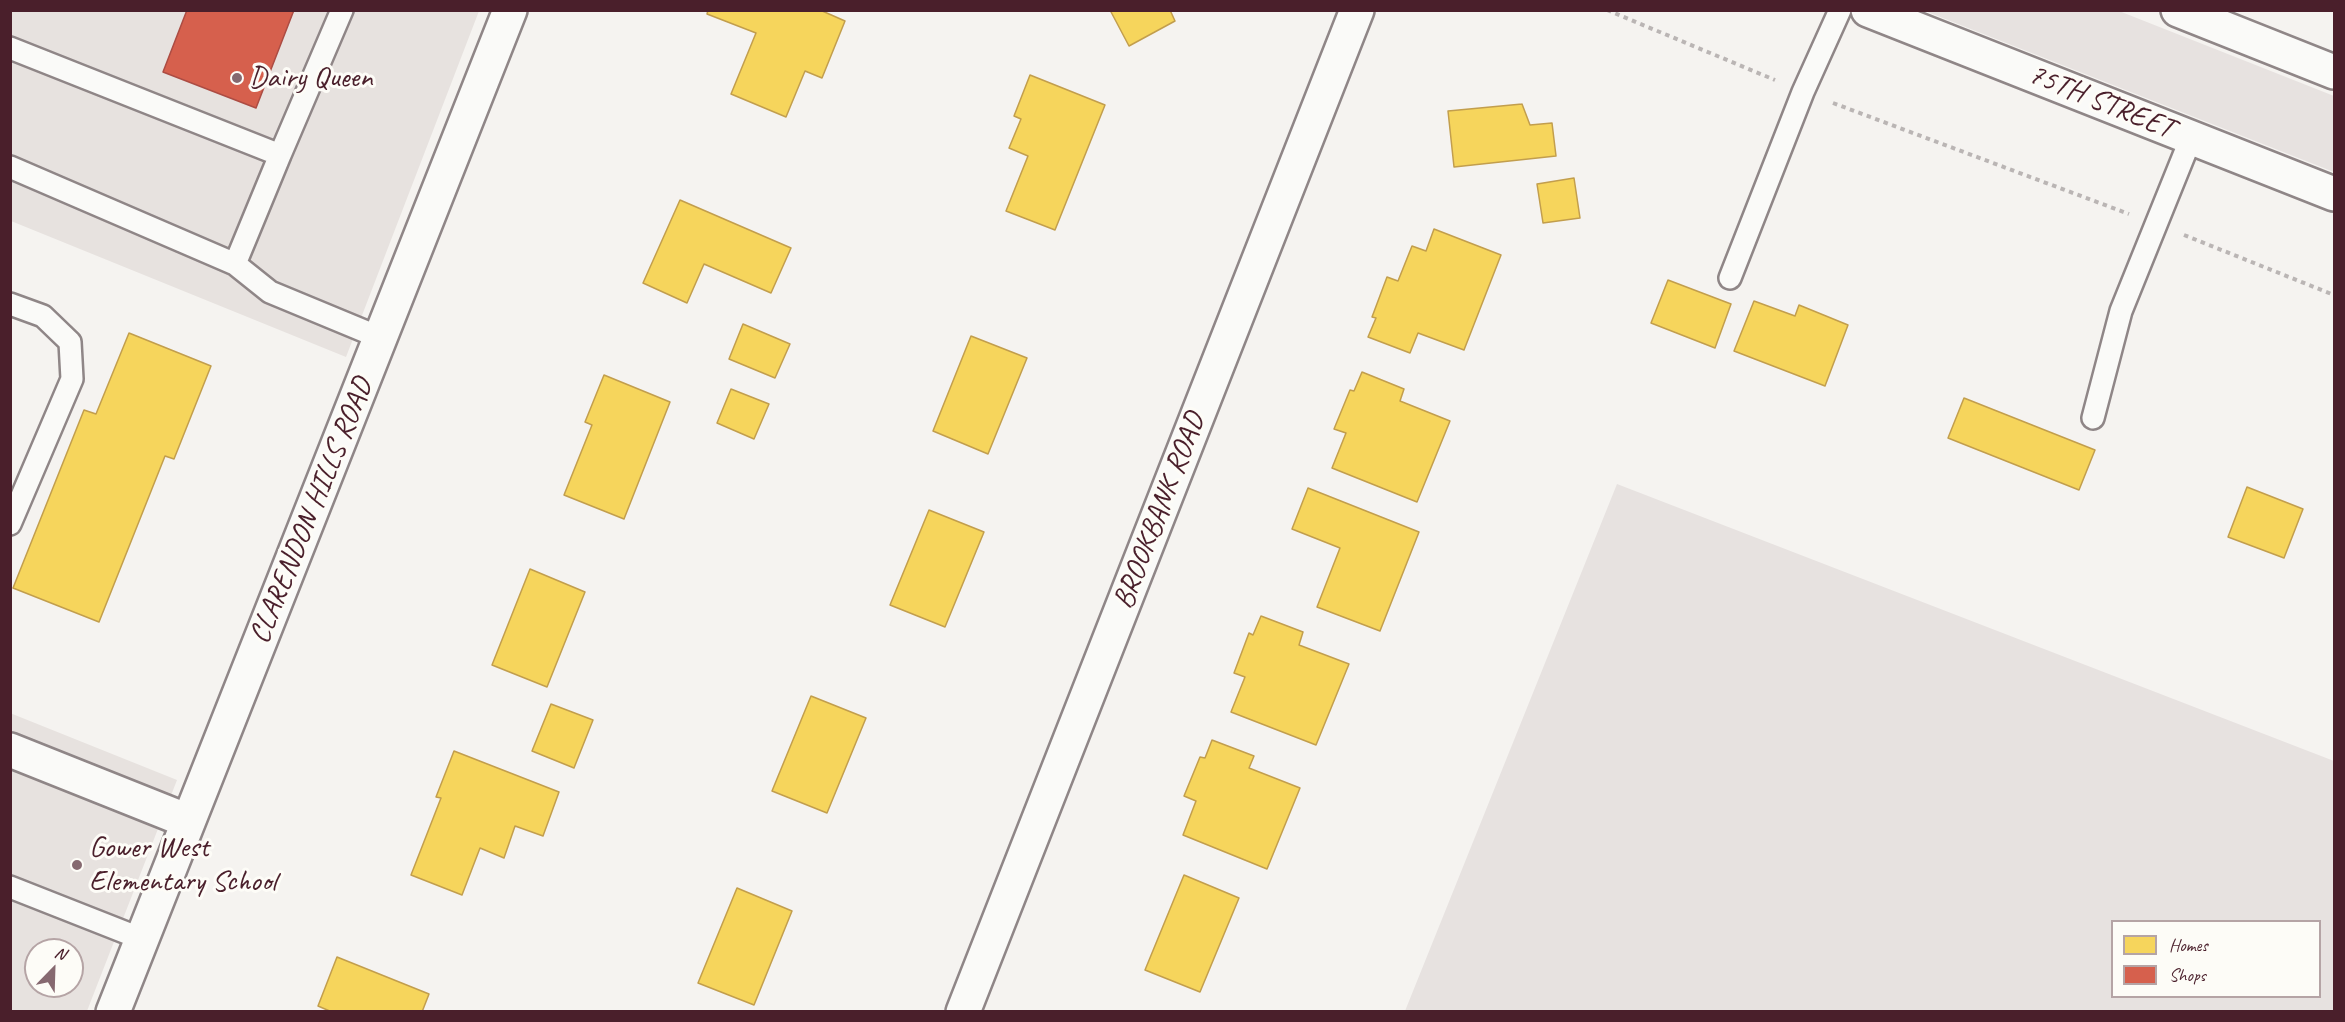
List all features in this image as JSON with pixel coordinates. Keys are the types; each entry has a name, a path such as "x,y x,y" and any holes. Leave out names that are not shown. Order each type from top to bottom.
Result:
{"street":[{"name":"CLARENDON HILLS ROAD","path":"113,1011 510,10"},
{"name":"BROOKBANK ROAD","path":"963,1011 1356,10"},
{"name":"75TH STREET","path":"1868,10 2334,194"},
{"path":"2178,10 2334,72"},
{"path":"10,750 188,821"}],"lane":[{"path":"235,264 342,10"},
{"path":"1730,278 1803,92 1840,10"},
{"path":"10,48 280,155"},
{"path":"2092,418 2121,311 2191,138"},
{"path":"10,167 235,264 270,292 381,338"},
{"path":"10,304 43,316 70,342 72,379 15,501 10,524"},
{"path":"12,892 141,939"}],"path":[{"path":"1607,10 1803,92 2156,224 2334,295"}],"shaded area":[{"path":"10,11 479,11 346,357 11,221"},
{"path":"1925,11 2119,11 2334,96 2334,172"},
{"path":"1617,484 2334,761 2334,1011 1405,1011"},
{"name":"Gower West Elementary School","path":"10,713 177,780 87,1011 11,1011"}],"building: Homes":[{"path":"708,10 820,10 845,21 822,78 805,71 786,117 731,94 756,33 707,14"},
{"path":"1110,10 1170,10 1175,21 1129,46"},
{"path":"1030,75 1105,105 1055,230 1006,211 1028,156 1009,148 1021,119 1014,116"},
{"path":"1522,104 1530,125 1552,123 1556,156 1454,167 1448,111"},
{"path":"1574,178 1580,218 1543,223 1537,184"},
{"path":"680,200 791,248 771,293 704,264 687,303 643,283"},
{"path":"1434,229 1501,255 1464,350 1418,333 1410,353 1368,337 1376,318 1372,317 1387,277 1398,281 1412,246 1426,251"},
{"path":"1668,280 1731,304 1715,348 1651,323"},
{"path":"1754,301 1795,316 1799,305 1848,325 1825,386 1734,351"},
{"path":"743,324 790,344 775,378 729,359"},
{"path":"129,333 211,366 174,459 165,456 99,622 13,588 84,410 96,414"},
{"path":"971,336 1027,358 988,454 933,431"},
{"path":"1362,372 1404,389 1400,401 1450,421 1417,502 1332,468 1346,433 1334,429 1350,390 1354,391"},
{"path":"604,375 670,402 624,519 564,495 592,425 585,422"},
{"path":"731,389 769,404 754,439 717,423"},
{"path":"1964,398 2095,450 2079,490 1948,438"},
{"path":"2247,487 2303,509 2284,558 2228,537"},
{"path":"1308,488 1419,532 1380,631 1317,607 1340,548 1292,529"},
{"path":"929,510 984,532 945,627 890,605"},
{"path":"530,569 585,592 547,687 492,665"},
{"path":"1261,616 1303,632 1299,645 1349,664 1316,745 1231,712 1245,677 1234,673 1249,633 1253,635"},
{"path":"811,696 866,718 827,813 772,791"},
{"path":"551,704 593,720 574,768 532,751"},
{"path":"1212,740 1254,756 1249,768 1300,788 1267,869 1183,835 1196,801 1184,796 1200,757 1205,758"},
{"path":"454,751 559,792 543,836 515,826 504,858 480,848 462,895 411,875 441,798 436,797"},
{"path":"1184,875 1239,898 1200,992 1145,970"},
{"path":"737,888 792,911 754,1005 698,983"},
{"path":"337,957 429,994 422,1012 332,1012 318,1006"}],"building: Shops":[{"path":"187,10 294,10 256,108 163,72"}],"place":[{"name":"Dairy Queen","path":"237,78"},
{"name":"Gower West Elementary School","path":"77,865"}]}
